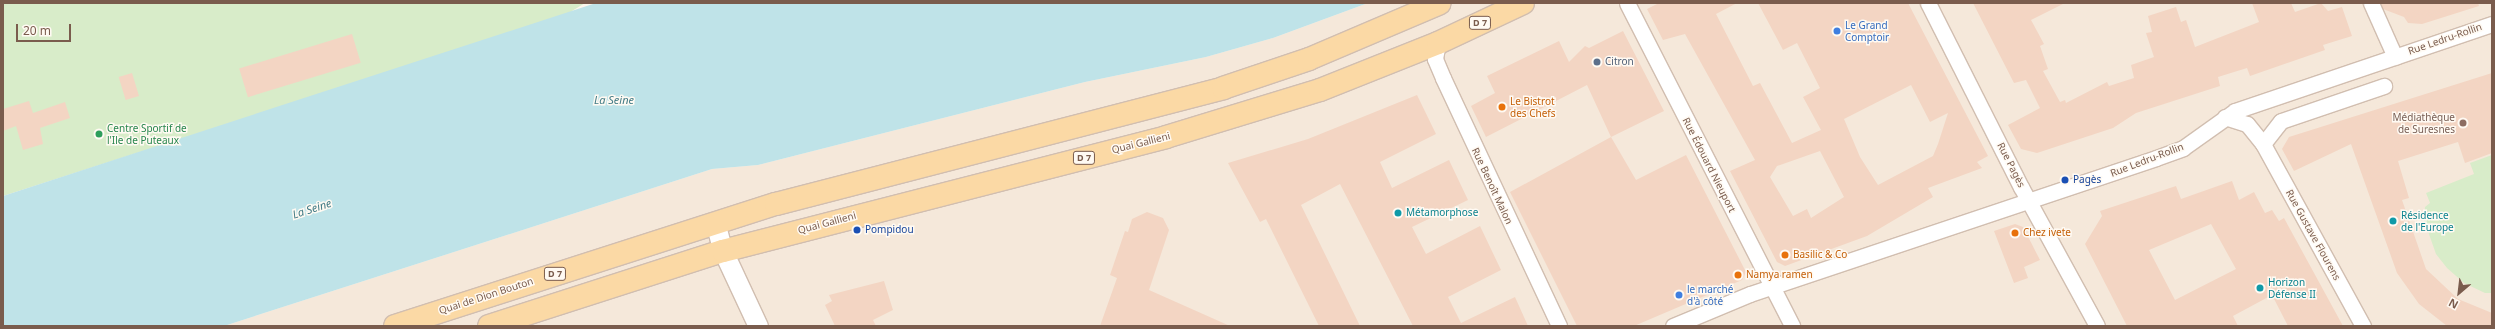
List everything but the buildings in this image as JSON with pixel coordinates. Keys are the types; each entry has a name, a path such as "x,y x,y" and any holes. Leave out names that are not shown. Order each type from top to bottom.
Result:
{"main road":[{"name":"D 7","path":"715,222 1223,88 1309,59 1440,3"},
{"name":"Quai Gallieni","path":"723,251 1166,137 1320,90 1438,43 1523,3"},
{"name":"Quai de Dion Bouton","path":"395,326 715,222"},
{"name":"D 7","path":"489,326 723,251"}],"street":[{"name":"Rue Édouard Nieuport","path":"1627,3 1792,326"},
{"name":"Rue Pagès","path":"1928,3 2097,326"},
{"path":"2371,3 2395,56"},
{"name":"Rue Ledru-Rollin","path":"1673,326 1771,287 2032,202 2183,148 2225,117 2395,56 2492,24"},
{"name":"Rue Benoît Malon","path":"1438,43 1435,59 1485,172 1559,326"},
{"path":"2263,144 2281,121 2384,86"},
{"name":"Rue Gustave Flourens","path":"2225,117 2247,124 2263,144 2363,326"},
{"path":"715,222 723,251 758,326"}],"shaded area":[{"path":"1368,3 2492,3 2492,326 224,326 712,169 758,165 1085,82 1206,57 1273,38"}],"green space":[{"name":"Centre Sportif de l'Ile de Puteaux","path":"3,3 585,3 564,16 3,196"},
{"path":"2492,155 2492,293 2485,293 2464,283 2447,268 2436,254 2424,220 2425,207 2430,203 2426,193 2474,174 2470,163"}],"water":[{"name":"La Seine","path":"596,3 1368,3 1273,38 1206,57 1085,82 758,165 712,169 224,326 3,326 3,196"}],"place":[{"name":"Le Grand Comptoir","path":"1837,31"},
{"name":"Citron","path":"1597,62"},
{"name":"Le Bistrot des Chefs","path":"1502,107"},
{"name":"Médiathèque de Suresnes","path":"2463,123"},
{"name":"Centre Sportif de l'Ile de Puteaux","path":"99,134"},
{"name":"Pagès","path":"2065,180"},
{"name":"Métamorphose","path":"1398,213"},
{"name":"Résidence de l'Europe","path":"2393,221"},
{"name":"Pompidou","path":"857,230"},
{"name":"Chez ivete","path":"2015,233"},
{"name":"Basilic & Co","path":"1785,255"},
{"name":"Namya ramen","path":"1738,275"},
{"name":"Horizon Défense II","path":"2260,288"},
{"name":"le marché d'à côté","path":"1679,295"}]}
